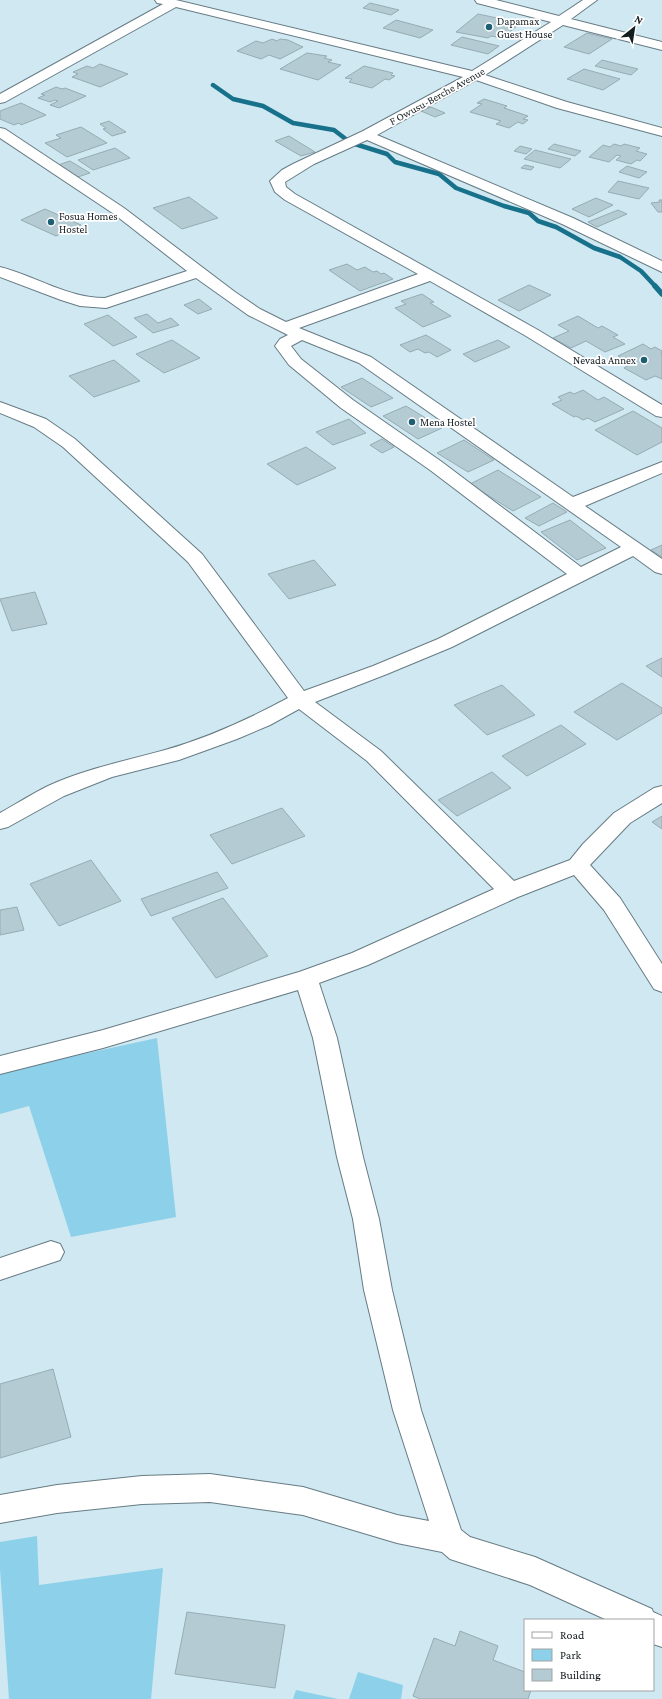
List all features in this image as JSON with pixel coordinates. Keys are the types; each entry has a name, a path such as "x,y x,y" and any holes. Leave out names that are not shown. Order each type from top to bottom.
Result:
{"street":[{"path":"481,0 662,46"},
{"name":"F Owusu-Berche Avenue","path":"431,275 290,197 280,189 277,181 289,170 367,135 476,76 591,0"},
{"path":"0,99 167,2 476,76 555,103 662,132"},
{"path":"0,132 63,173 144,230 252,312 365,360 573,504 662,568"},
{"path":"367,135 537,207 662,267"},
{"path":"0,272 75,300 93,304 106,303 199,272"},
{"path":"580,575 436,466 348,404 295,362 283,346 294,331 431,275 532,333 662,412"},
{"path":"0,407 40,423 69,443 195,558 300,700 374,756 510,891"},
{"path":"573,504 662,467"},
{"path":"0,822 56,791 106,772 172,755 230,734 263,720 300,700 446,643 634,548"},
{"path":"0,1065 103,1039 193,1011 306,979 360,958 510,891 578,865 591,849 622,818 662,793"},
{"path":"578,865 612,904 662,982"},
{"path":"306,979 325,1038 350,1157 366,1219 378,1290 407,1410 449,1539"},
{"path":"0,1269 51,1252"},
{"path":"0,1509 58,1499 142,1490 210,1488 303,1501 397,1529 449,1539 461,1549 534,1572 639,1619"}],"green space":[{"path":"157,1038 176,1217 71,1237 29,1106 0,1114 0,1072"},
{"path":"37,1536 39,1585 163,1568 151,1699 9,1699 0,1569 0,1542"},
{"path":"358,1672 403,1685 401,1699 349,1699"},
{"path":"296,1690 338,1699 293,1699"}],"building":[{"path":"370,3 399,10 391,15 363,8"},
{"name":"Dapamax Guest House","path":"478,14 521,23 502,38 491,36 488,38 456,32"},
{"path":"396,20 433,30 420,38 383,28"},
{"path":"587,33 612,39 589,54 564,47"},
{"path":"462,37 499,46 488,54 451,45"},
{"path":"272,39 277,41 280,39 288,40 303,47 280,59 269,55 261,59 237,51 256,41 263,43"},
{"path":"307,53 327,56 324,58 332,60 328,62 341,65 318,80 280,69"},
{"path":"602,60 638,69 631,75 595,66"},
{"path":"100,64 128,74 100,87 72,77 78,74 73,72 87,66 93,68"},
{"path":"364,66 393,73 391,75 395,76 389,80 385,79 372,88 349,82 352,79 345,78"},
{"path":"584,69 620,79 603,90 567,79"},
{"path":"56,87 62,89 65,88 86,96 59,108 50,105 58,101 55,100 50,102 38,98 45,95 41,94"},
{"path":"484,99 507,106 504,108 528,116 523,119 528,120 523,124 518,122 509,128 496,124 501,121 470,112 482,104 477,103"},
{"path":"21,103 46,115 21,125 19,123 14,125 0,119 0,111"},
{"path":"431,107 445,113 435,117 421,111"},
{"path":"109,121 126,132 112,136 103,129 106,128 100,124"},
{"path":"81,127 107,143 67,157 45,143 61,138 56,135"},
{"path":"289,136 315,152 301,156 275,141"},
{"path":"554,144 581,151 575,156 548,149"},
{"path":"614,144 621,146 624,144 640,148 636,151 647,154 640,161 637,160 631,164 616,160 621,156 617,155 609,162 589,157 603,145 610,147"},
{"path":"520,146 532,149 526,154 514,151"},
{"path":"115,148 130,158 93,170 78,160"},
{"path":"535,150 571,159 560,168 524,159"},
{"path":"70,161 90,173 78,177 58,165"},
{"path":"525,165 534,167 531,170 521,168"},
{"path":"627,166 647,172 639,178 619,172"},
{"path":"618,181 649,188 639,199 608,192"},
{"path":"189,197 218,218 182,229 153,208"},
{"path":"596,198 613,205 589,217 572,209"},
{"path":"659,200 662,200 662,212 658,212 651,203 660,202"},
{"name":"Fosua Homes Hostel","path":"45,209 81,225 56,236 21,220"},
{"path":"618,210 627,214 597,227 588,222"},
{"path":"347,264 357,270 365,267 373,272 377,271 381,274 384,273 393,279 360,291 329,270"},
{"path":"529,285 551,295 519,311 498,300"},
{"path":"422,294 434,302 430,303 451,316 423,327 395,308 406,304 401,301"},
{"path":"199,299 212,309 198,314 184,305"},
{"path":"147,314 158,323 171,318 179,325 153,333 134,318"},
{"path":"108,315 137,337 113,346 84,324"},
{"path":"578,316 598,328 602,326 618,335 613,337 625,344 605,352 586,341 571,348 553,338 569,331 558,325"},
{"path":"426,335 451,350 437,357 429,352 425,353 418,349 410,352 400,345"},
{"path":"172,340 200,358 164,373 136,354"},
{"path":"498,340 510,347 475,362 463,354"},
{"name":"Nevada Annex","path":"643,344 651,349 655,347 662,351 662,379 655,376 646,380 624,368 632,363 618,356"},
{"path":"114,360 140,381 94,397 69,376"},
{"path":"362,378 393,398 371,407 341,387"},
{"path":"583,390 598,400 604,397 624,409 595,422 588,418 583,420 576,416 574,417 552,404 562,400 558,397 570,392 574,394"},
{"name":"Mena Hostel","path":"406,406 442,428 418,439 383,416"},
{"path":"633,411 662,428 662,442 637,455 595,430"},
{"path":"349,419 366,433 333,445 316,432"},
{"path":"382,439 394,447 382,453 370,445"},
{"path":"464,440 494,460 468,472 437,453"},
{"path":"306,447 336,468 297,485 267,464"},
{"path":"498,470 541,497 513,511 470,484"},
{"path":"553,503 567,512 539,526 525,518"},
{"path":"570,520 606,548 577,560 541,532"},
{"path":"662,545 662,557 651,550"},
{"path":"314,560 336,585 289,599 268,574"},
{"path":"35,592 47,624 12,631 0,599"},
{"path":"662,658 662,677 646,666"},
{"path":"622,683 662,708 662,713 617,740 574,712"},
{"path":"502,685 535,715 487,735 454,705"},
{"path":"561,725 586,744 527,776 502,756"},
{"path":"492,772 511,788 457,816 438,800"},
{"path":"282,808 305,836 232,864 210,835"},
{"path":"662,816 662,829 652,822"},
{"path":"91,860 121,901 59,926 30,884"},
{"path":"217,872 228,888 151,916 141,899"},
{"path":"223,898 268,956 216,978 172,918"},
{"path":"17,907 24,930 0,935 0,910"},
{"path":"53,1369 71,1437 0,1458 0,1384"},
{"path":"187,1612 285,1625 275,1688 175,1674"},
{"path":"460,1631 498,1646 493,1660 524,1672 524,1691 531,1691 528,1699 420,1699 413,1696 434,1638 455,1646"}],"waterway":[{"path":"213,85 233,99 263,106 293,123 334,130 347,140"},
{"path":"355,144 387,154 395,162 439,174 456,188 504,206 529,213 538,221 556,227 594,248 620,257 641,271 656,287"},
{"path":"655,286 662,294"}],"place":[{"name":"Dapamax Guest House","path":"489,27"},
{"name":"Fosua Homes Hostel","path":"51,222"},
{"name":"Nevada Annex","path":"644,360"},
{"name":"Mena Hostel","path":"412,422"}]}
